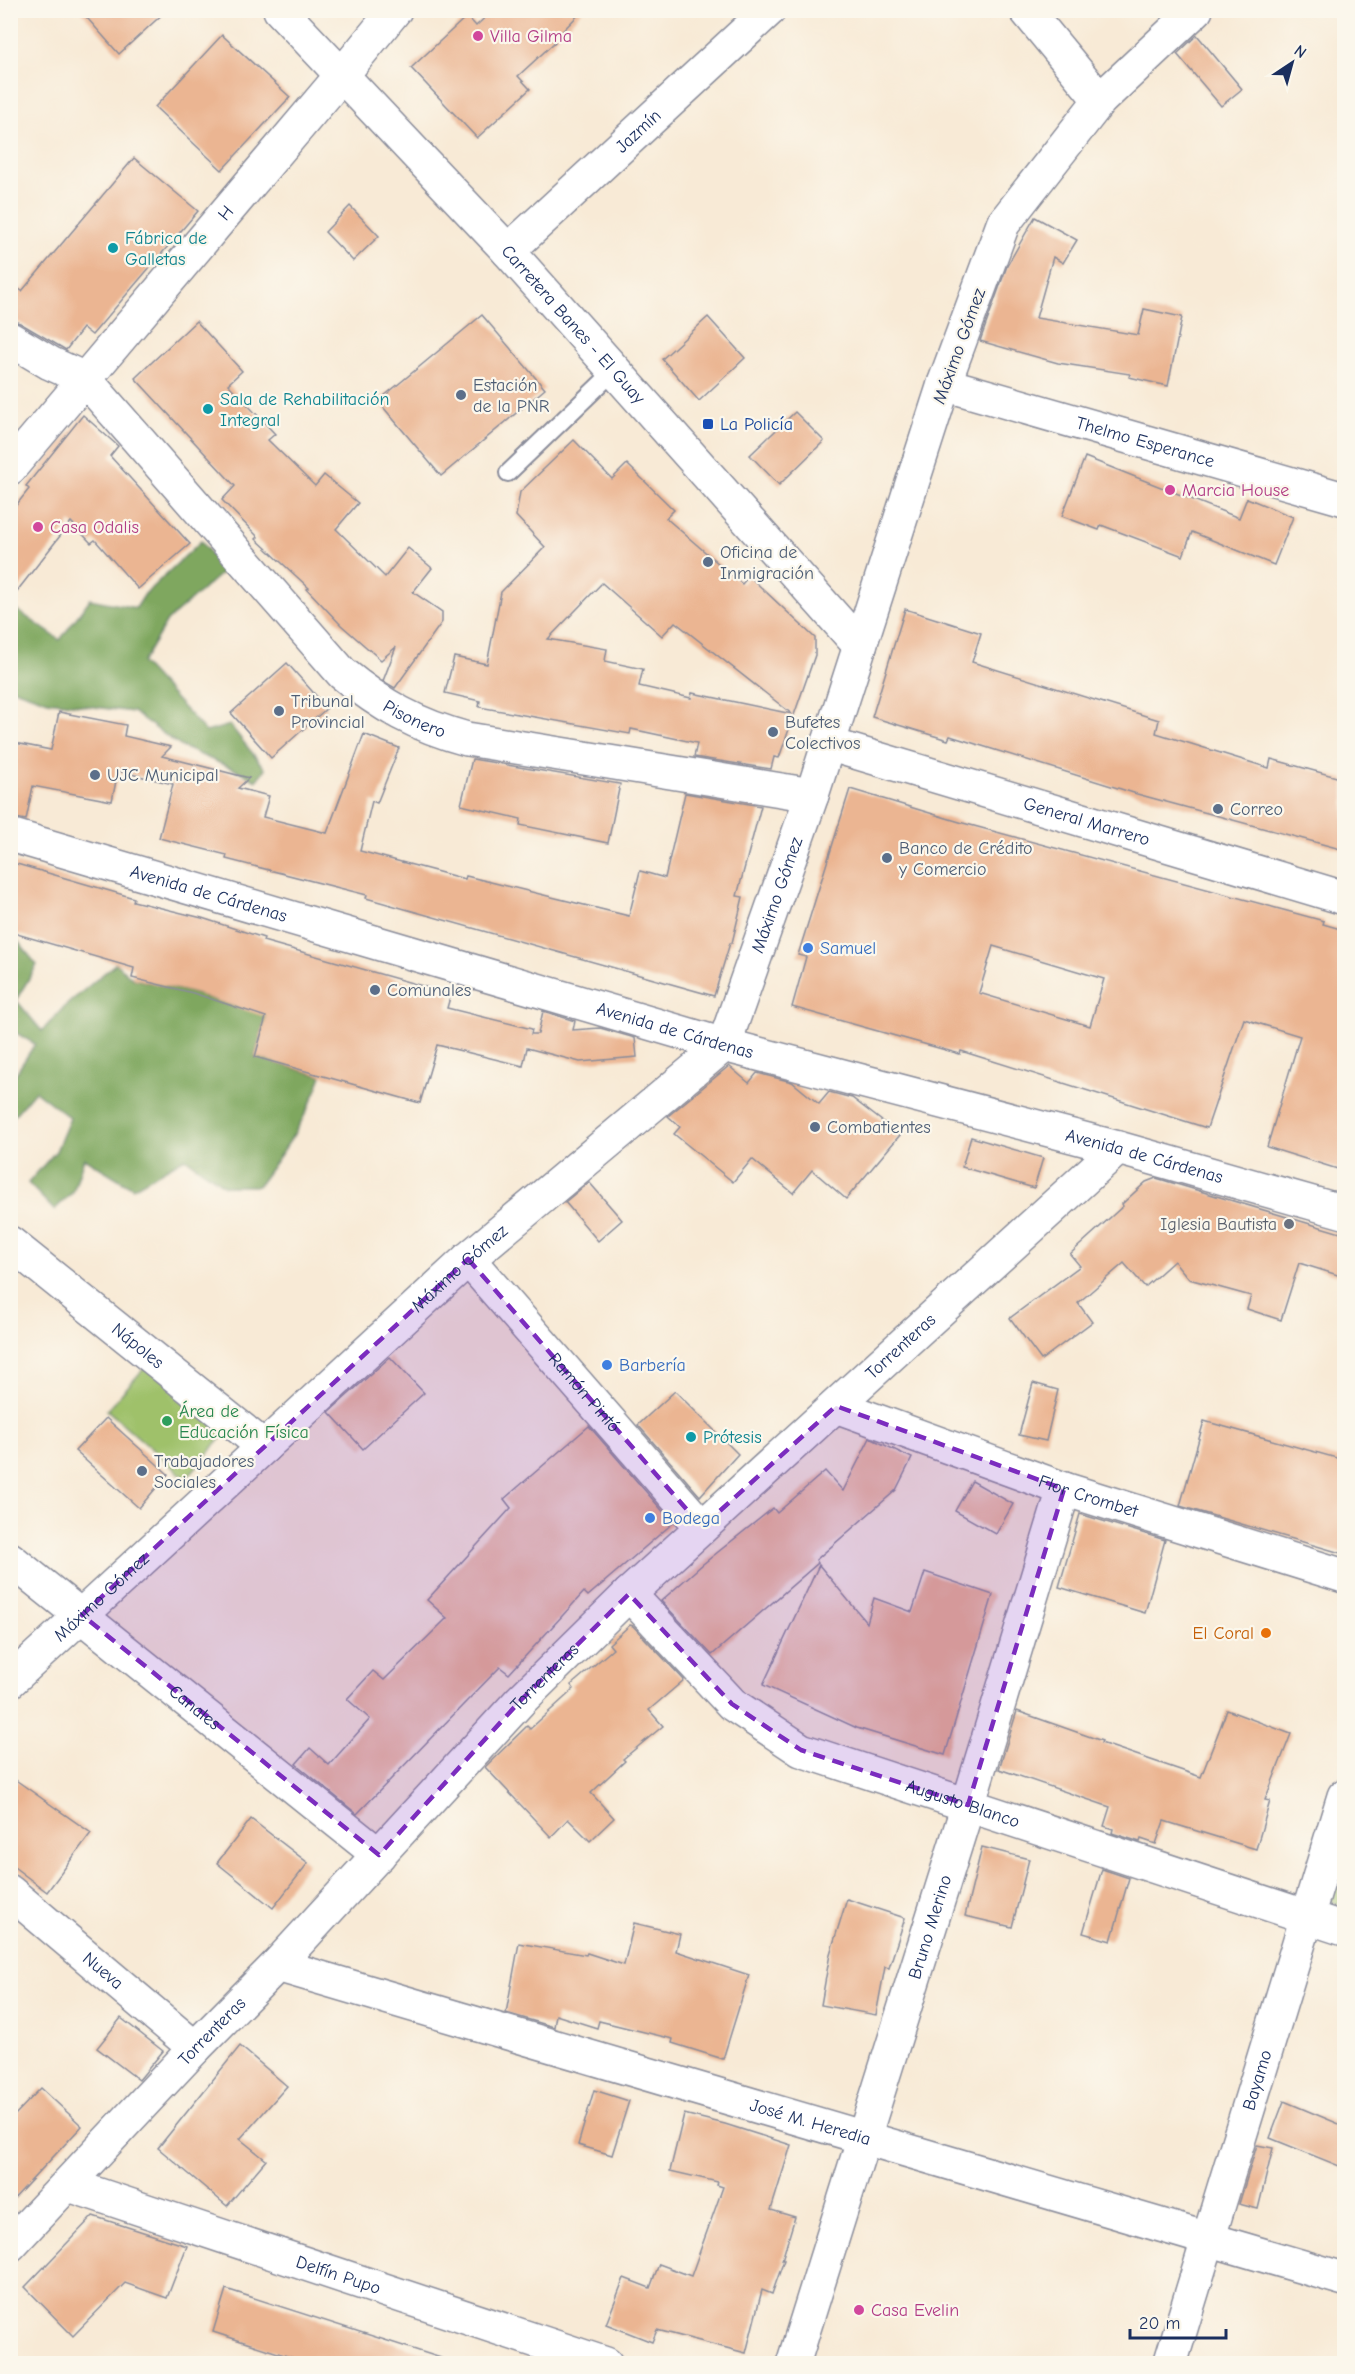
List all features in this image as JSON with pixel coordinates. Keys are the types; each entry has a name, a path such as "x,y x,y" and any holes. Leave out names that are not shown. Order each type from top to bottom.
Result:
{"street":[{"name":"Carretera Banes - El Guay","path":"280,10 508,251 860,646"},
{"name":"H","path":"10,468 395,10"},
{"name":"Jazmín","path":"508,251 769,10"},
{"path":"1026,10 1100,100"},
{"name":"Máximo Gómez","path":"10,1681 468,1259 724,1045 812,795 944,384 1003,224 1100,100 1196,10"},
{"path":"10,339 50,363 85,379"},
{"name":"Pisonero","path":"85,379 342,672 393,709 431,729 467,739 812,795"},
{"name":"Thelmo Esperance","path":"944,384 1344,499"},
{"name":"General Marrero","path":"828,744 1344,897"},
{"name":"Avenida de Cárdenas","path":"10,835 724,1045 1118,1148 1344,1212"},
{"name":"Torrenteras","path":"10,2245 69,2185 195,2048 277,1965 521,1700 629,1594 1118,1148"},
{"name":"Nápoles","path":"10,1243 264,1447"},
{"name":"Ramón Pintó","path":"468,1259 702,1527"},
{"name":"Flor Crombet","path":"836,1406 1064,1489 1344,1576"},
{"name":"Bruno Merino","path":"793,2364 1064,1489"},
{"name":"Canales","path":"10,1559 379,1855"},
{"name":"Augusto Blanco","path":"629,1594 732,1704 801,1750 1344,1929"},
{"name":"Bayamo","path":"1170,2364 1344,1796"},
{"name":"Nueva","path":"10,1892 195,2048"},
{"name":"José M. Heredia","path":"277,1965 1344,2279"},
{"name":"Delfín Pupo","path":"69,2185 606,2364"}],"lane":[{"path":"508,473 614,371"}],"highlighted area":[{"path":"468,1259 702,1527 836,1406 1064,1489 968,1805 801,1750 732,1704 629,1594 521,1700 379,1855 82,1615"}],"green space":[{"path":"201,541 224,571 167,621 142,663 206,732 230,725 265,769 256,781 243,773 182,747 133,712 48,701 11,688 11,606 60,640 90,599 136,608 145,594"},
{"path":"11,933 37,965 16,1000 42,1031 64,1007 116,963 132,978 192,993 241,1009 267,1013 255,1057 322,1076 309,1107 294,1133 258,1186 225,1186 185,1158 133,1188 84,1158 73,1192 54,1210 28,1183 56,1151 70,1118 35,1091 11,1119 11,1081 35,1044 11,1030"},
{"name":"Área de Educación Física","path":"148,1364 226,1432 186,1479 107,1410"},
{"path":"1344,1832 1344,1906 1325,1900"}],"building":[{"path":"80,10 167,10 119,54"},
{"path":"493,10 583,10 554,40 555,42 518,76 530,89 477,138 411,68 467,16 476,26"},
{"path":"222,35 290,97 222,170 155,107"},
{"path":"1197,35 1242,89 1221,106 1177,54"},
{"name":"Fábrica de Galletas","path":"134,158 198,211 92,335 83,328 66,350 20,323 10,320 10,283 22,291"},
{"path":"350,206 379,236 353,261 325,232"},
{"path":"1035,217 1077,240 1063,263 1053,257 1036,318 1138,335 1144,309 1182,317 1168,386 1129,377 1130,374 1058,363 980,341 1007,266"},
{"name":"Estación de la PNR","path":"482,315 545,389 441,476 378,401"},
{"path":"708,317 745,358 699,401 662,359"},
{"path":"196,321 242,371 228,384 275,434 268,440 315,486 324,475 358,503 336,529 385,577 408,548 432,568 413,592 442,612 442,622 395,688 383,681 396,647 381,660 341,625 307,589 309,588 256,539 258,537 222,500 235,486 135,378"},
{"path":"795,412 824,441 779,485 750,455"},
{"path":"83,415 118,446 110,456 190,544 138,589 95,540 91,543 71,522 10,600 10,513 29,489 26,486"},
{"path":"574,440 612,479 627,464 674,510 666,518 742,584 749,576 815,638 815,655 779,758 774,757 771,769 694,757 697,743 631,729 630,734 479,707 480,701 445,693 454,657 487,664 501,592 545,547 516,516 520,492","holes":["602,583 662,636 675,622 792,714 692,693 691,698 639,686 643,669 605,661 607,649 548,639"]},
{"path":"1085,457 1239,518 1247,498 1293,517 1274,565 1192,532 1183,556 1101,525 1099,530 1062,516"},
{"path":"905,609 981,633 972,662 1159,720 1156,733 1269,768 1271,759 1344,779 1344,850 1137,794 950,736 948,740 872,717"},
{"name":"Tribunal Provincial","path":"287,663 327,708 271,758 231,713"},
{"path":"59,712 126,725 124,736 171,747 162,756 249,778 238,788 269,796 263,817 327,833 364,734 399,748 377,803 372,801 360,851 465,879 466,876 629,916 640,871 665,878 685,793 761,806 737,896 743,897 732,943 730,943 714,996 366,898 367,895 226,859 227,855 159,838 173,784 118,771 112,801 33,786 26,820 10,817 10,742 51,750"},
{"path":"472,759 620,784 608,843 520,825 521,819 461,805"},
{"path":"850,789 963,823 1324,921 1323,924 1344,930 1344,1171 1267,1147 1300,1036 1244,1019 1207,1128 961,1051 960,1054 792,1007 806,957 798,955","holes":["993,946 1104,979 1090,1026 979,993"]},
{"path":"10,862 134,898 133,901 202,918 264,938 263,941 451,994 447,1008 532,1029 531,1034 538,1034 543,1011 575,1021 573,1030 600,1028 635,1038 637,1057 580,1062 527,1048 523,1066 437,1045 420,1103 255,1057 266,1017 193,993 132,978 134,968 10,932"},
{"path":"729,1066 749,1083 757,1073 792,1082 819,1104 829,1092 852,1098 900,1135 846,1199 812,1170 793,1193 752,1159 733,1182 674,1134 680,1127 668,1116"},
{"path":"971,1137 1043,1158 1034,1188 962,1167"},
{"path":"1156,1178 1344,1234 1344,1277 1299,1263 1281,1320 1247,1309 1251,1296 1189,1279 1174,1261 1145,1287 1124,1263 1078,1303 1092,1322 1041,1360 1010,1318 1080,1266 1070,1254 1146,1182"},
{"path":"589,1182 622,1220 598,1241 565,1202"},
{"path":"390,1357 424,1393 363,1449 329,1412"},
{"path":"1033,1383 1058,1390 1046,1441 1019,1435"},
{"name":"Prótesis","path":"675,1391 738,1454 700,1496 638,1425"},
{"path":"106,1418 168,1474 139,1508 75,1451"},
{"path":"1204,1421 1344,1460 1344,1554 1180,1506"},
{"path":"589,1426 673,1523 588,1596 584,1592 509,1674 500,1667 357,1814 296,1764 310,1748 329,1765 370,1719 347,1699 373,1671 384,1680 447,1618 427,1600 511,1508 504,1499"},
{"path":"870,1438 912,1458 896,1490 816,1560 818,1563 712,1655 661,1601 773,1508 777,1513 825,1471 843,1491"},
{"path":"972,1481 1013,1504 996,1534 955,1511"},
{"path":"1080,1514 1165,1540 1145,1613 1059,1587"},
{"path":"819,1565 867,1623 874,1598 912,1612 925,1572 993,1595 945,1755 857,1728 763,1685"},
{"path":"630,1625 684,1680 649,1710 663,1726 623,1759 625,1761 591,1793 614,1818 590,1841 568,1819 551,1837 485,1767 527,1726 530,1729 574,1689 571,1685 613,1649 609,1644"},
{"path":"1227,1710 1291,1734 1265,1800 1270,1801 1256,1849 1164,1821 1156,1844 1141,1839 1140,1842 1112,1833 1113,1829 1104,1826 1110,1807 999,1769 1017,1711 1201,1777"},
{"path":"10,1776 91,1833 47,1892 10,1864"},
{"path":"251,1819 308,1863 273,1908 217,1863"},
{"path":"982,1847 1029,1859 1012,1927 965,1916"},
{"path":"1102,1869 1129,1878 1111,1941 1083,1933"},
{"path":"847,1899 905,1918 889,1968 885,1967 876,2015 821,2005 830,1954"},
{"path":"634,1923 680,1934 676,1951 749,1975 723,2059 672,2043 673,2039 599,2021 597,2028 556,2015 554,2027 506,2013 519,1943 586,1955 587,1953 624,1965"},
{"path":"121,2018 163,2051 139,2080 97,2048"},
{"path":"240,2046 287,2086 240,2139 266,2160 227,2206 158,2148"},
{"path":"41,2088 82,2126 10,2203 10,2120"},
{"path":"594,2090 629,2101 612,2155 578,2145"},
{"path":"1284,2101 1344,2126 1344,2168 1270,2138"},
{"path":"684,2114 725,2124 791,2145 771,2210 795,2217 772,2294 762,2290 746,2353 657,2330 652,2342 606,2324 624,2278 650,2288 659,2264 691,2276 723,2187 717,2185 718,2182 670,2171"},
{"path":"1257,2145 1273,2148 1258,2209 1239,2204"},
{"path":"93,2216 187,2246 167,2298 125,2283 73,2336 25,2287"},
{"path":"226,2289 441,2358 441,2364 312,2364 213,2332"}],"place":[{"name":"Villa Gilma","path":"478,36"},
{"name":"Fábrica de Galletas","path":"113,248"},
{"name":"Estación de la PNR","path":"461,395"},
{"name":"Sala de Rehabilitación Integral","path":"208,409"},
{"name":"La Policía","path":"708,424"},
{"name":"Marcia House","path":"1170,490"},
{"name":"Casa Odalis","path":"38,527"},
{"name":"Oficina de Inmigración","path":"708,562"},
{"name":"Tribunal Provincial","path":"279,711"},
{"name":"Bufetes Colectivos","path":"773,732"},
{"name":"UJC Municipal","path":"95,775"},
{"name":"Correo","path":"1218,809"},
{"name":"Banco de Crédito y Comercio","path":"887,858"},
{"name":"Samuel","path":"808,948"},
{"name":"Comunales","path":"375,990"},
{"name":"Combatientes","path":"815,1127"},
{"name":"Iglesia Bautista","path":"1289,1224"},
{"name":"Barbería","path":"607,1365"},
{"name":"Área de Educación Física","path":"167,1421"},
{"name":"Prótesis","path":"691,1437"},
{"name":"Trabajadores Sociales","path":"142,1471"},
{"name":"Bodega","path":"650,1518"},
{"name":"El Coral","path":"1266,1633"},
{"name":"Casa Evelin","path":"859,2310"}]}
